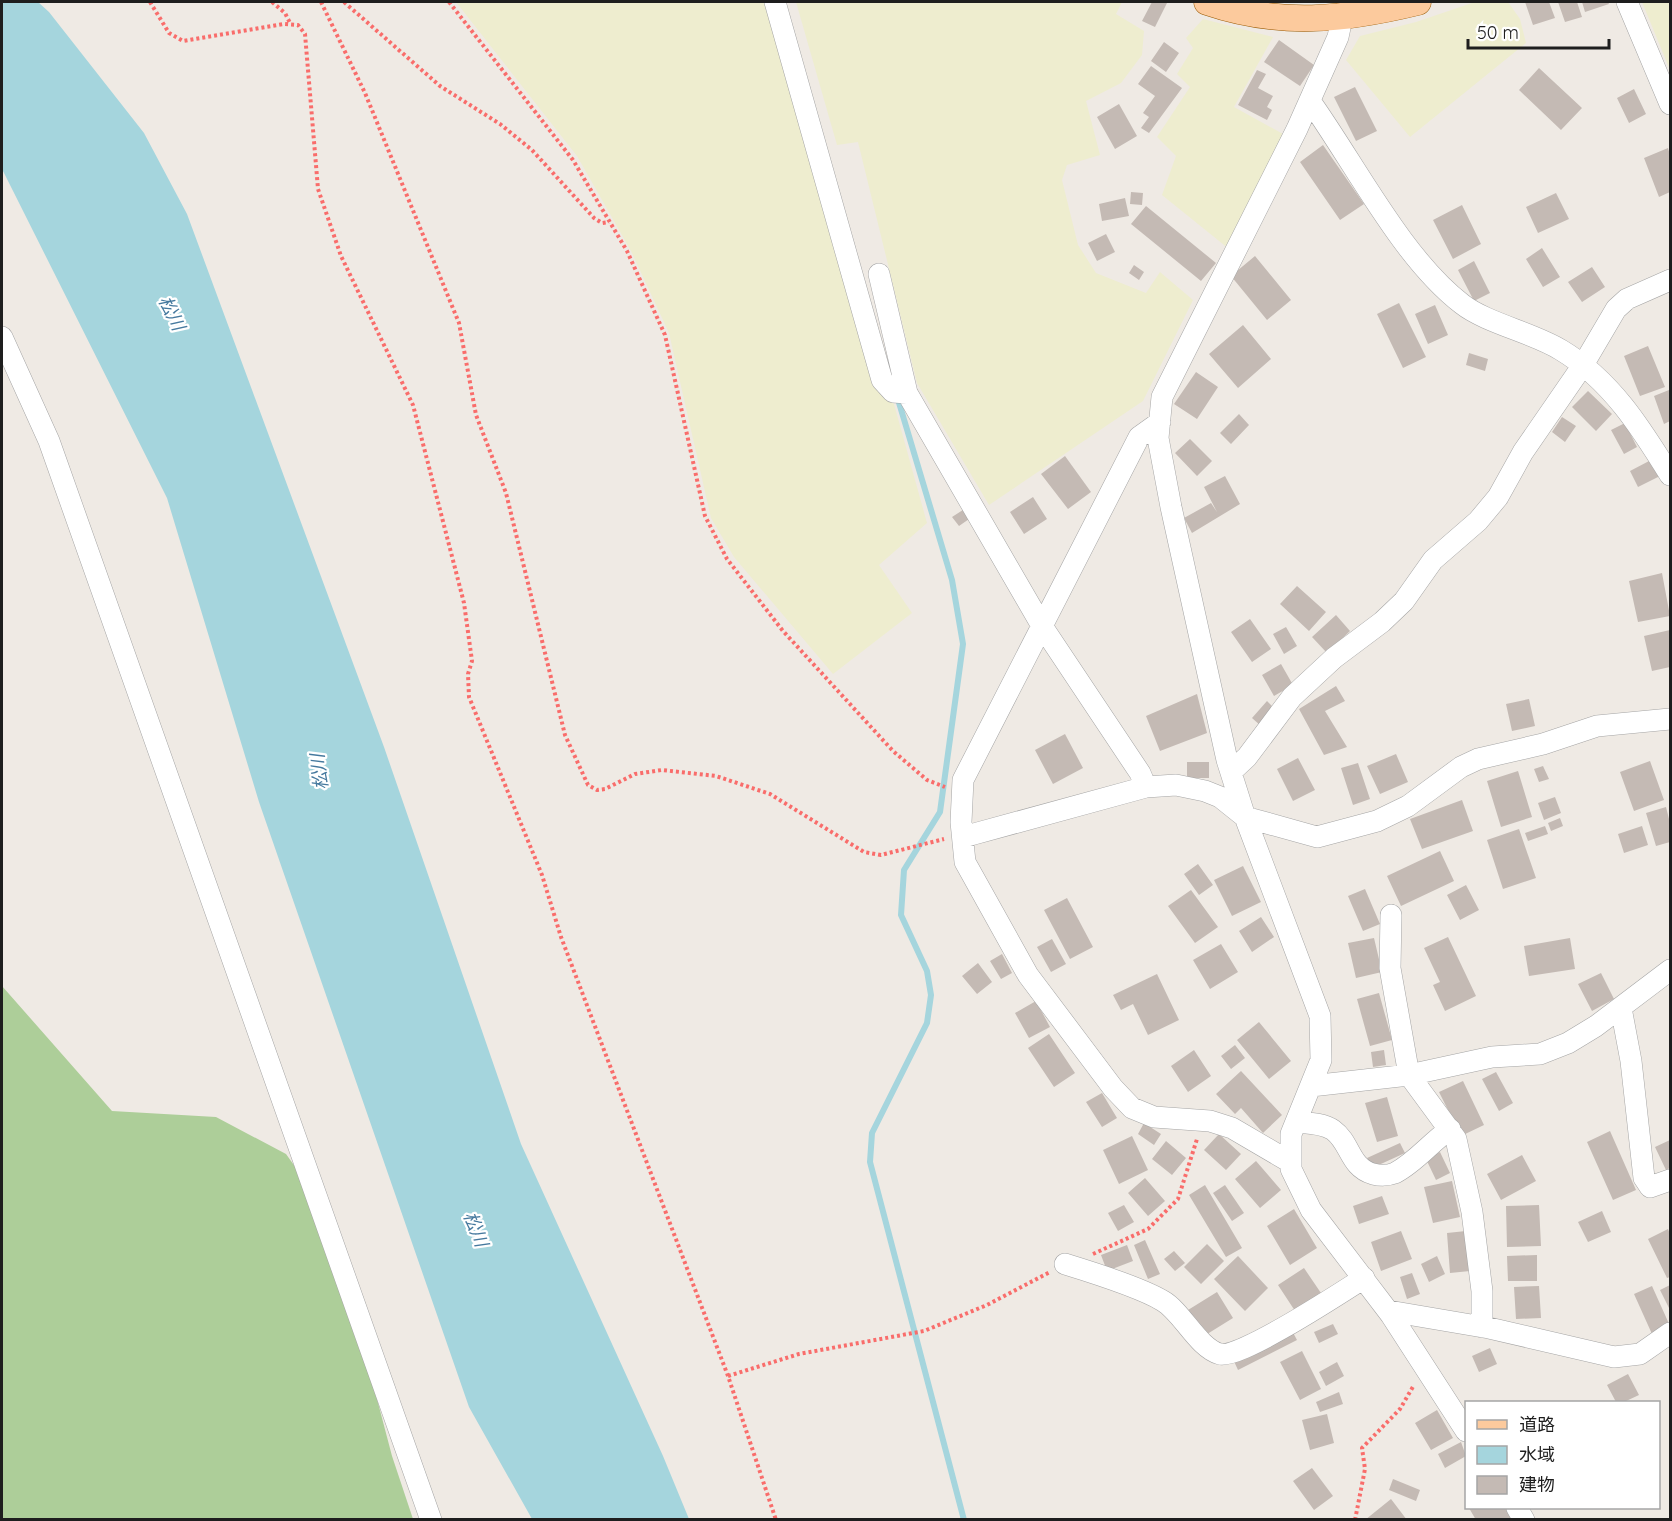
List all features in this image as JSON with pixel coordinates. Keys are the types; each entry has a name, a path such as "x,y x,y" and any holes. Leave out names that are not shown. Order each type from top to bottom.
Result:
{"main road":[{"path":"1207,2 1238,12 1294,10 1342,18 1418,2"}],"street":[{"path":"774,2 882,380 893,392 907,393"},
{"path":"1626,2 1671,104"},
{"path":"1342,18 1338,37 1310,101 1162,397 1158,438 1171,507 1231,772 1245,818 1320,1016 1321,1060 1291,1134 1290,1162 1295,1182 1311,1210 1389,1311 1465,1428"},
{"path":"1310,101 1425,271 1464,306 1561,349 1583,365 1631,412 1671,476"},
{"path":"879,274 907,393 1042,626 1140,773 1146,787"},
{"path":"1231,772 1247,757 1292,697 1334,658 1382,622 1404,602 1433,560 1478,521 1498,496 1523,452 1583,365 1616,309 1627,299 1671,280"},
{"path":"2,337 49,441 431,1520"},
{"path":"1160,422 1139,437 963,780 965,862 1028,975 1113,1088 1132,1108 1154,1118 1201,1120 1232,1128 1290,1162"},
{"path":"963,837 1146,787 1176,785 1205,791 1220,797 1245,818 1317,837 1377,821 1398,811 1461,767 1478,759 1543,744 1597,726 1671,719"},
{"path":"1391,915 1390,968 1408,1075 1456,1139 1469,1191 1482,1291 1482,1327"},
{"path":"1311,1086 1408,1075 1492,1057 1540,1054 1568,1043 1621,1008 1671,970"},
{"path":"1621,1008 1631,1061 1644,1178 1650,1187 1671,1180"},
{"path":"1297,1122 1321,1125 1334,1131 1358,1166 1364,1171 1381,1176 1392,1174 1411,1163 1431,1142 1450,1130"},
{"path":"1065,1264 1164,1301 1202,1341 1218,1353 1227,1354 1278,1330 1364,1278"},
{"path":"1389,1311 1482,1327 1614,1357 1640,1354 1671,1334"}],"path":[{"path":"150,2 169,33 183,41 291,24 302,28 306,41 318,189 341,256 413,405 464,603 472,661 468,674 469,697 542,875 569,959 728,1376 776,1520"},
{"path":"272,2 285,13 291,24"},
{"path":"321,2 369,104 459,323 476,415 506,493 565,735 588,785 597,790 605,789 635,774 662,770 716,776 759,789 864,852 881,855 963,837"},
{"path":"344,2 440,86 500,124 532,150 594,218 602,223 609,222"},
{"path":"449,2 573,160 627,251 665,335 705,516 727,559 783,631 893,751 927,780 962,795"},
{"path":"728,1376 799,1354 924,1331 987,1305 1065,1264 1148,1229 1178,1199 1189,1171 1201,1120"},
{"path":"1355,1520 1365,1468 1362,1448 1400,1409 1424,1366"}],"green space":[{"path":"456,2 768,2 882,393 894,404 927,523 879,565 912,613 833,674 734,557 711,518 669,333 631,251 577,156"},
{"path":"796,2 1122,2 1116,14 1144,31 1142,55 1121,83 1086,101 1100,155 1067,165 1062,180 1078,245 1096,273 1146,293 1160,272 1193,300 1143,401 989,505 917,383 858,142 837,145"},
{"path":"1475,2 1508,2 1520,19 1526,43 1410,137 1346,60 1360,36 1416,22"},
{"path":"1642,2 1670,2 1670,70"},
{"path":"1203,19 1273,37 1234,107 1283,134 1229,249 1162,195 1176,156 1157,137 1190,87 1177,74 1193,48 1186,38"},
{"path":"2,986 112,1111 216,1117 286,1154 328,1213 392,1456 413,1519 2,1519"}],"water":[{"name":"松川","path":"2,2 38,2 49,12 144,133 187,214 384,747 521,1144 663,1456 689,1519 532,1519 469,1407 259,802 167,498 2,169"}],"building":[{"path":"1152,2 1167,3 1155,27 1142,21"},
{"path":"1525,2 1549,2 1555,18 1533,25"},
{"path":"1558,2 1577,2 1582,17 1565,22"},
{"path":"1582,2 1608,2 1609,4 1585,12"},
{"path":"1279,40 1314,65 1300,86 1264,62"},
{"path":"1164,42 1179,53 1166,72 1151,61"},
{"path":"1151,66 1182,88 1149,133 1141,128 1149,117 1143,113 1155,96 1138,84"},
{"path":"1539,68 1582,108 1561,130 1519,90"},
{"path":"1257,70 1266,74 1258,88 1273,96 1267,107 1272,110 1267,120 1238,105"},
{"path":"1355,87 1377,131 1356,141 1334,97"},
{"path":"1634,89 1646,114 1629,123 1617,98"},
{"path":"1119,104 1137,136 1115,149 1097,117"},
{"path":"1323,145 1364,204 1340,220 1300,162"},
{"path":"1668,148 1670,192 1659,197 1644,158"},
{"path":"1131,192 1143,193 1142,205 1130,204"},
{"path":"1556,193 1569,219 1538,233 1526,207"},
{"path":"1125,198 1129,216 1102,221 1099,204"},
{"path":"1462,205 1481,244 1453,259 1433,220"},
{"path":"1146,206 1216,263 1201,281 1131,224"},
{"path":"1106,234 1115,252 1097,261 1088,243"},
{"path":"1542,248 1560,277 1543,287 1526,259"},
{"path":"1255,256 1291,300 1267,320 1231,276"},
{"path":"1474,261 1490,293 1474,301 1458,270"},
{"path":"1134,265 1144,272 1139,280 1129,273"},
{"path":"1592,267 1605,287 1582,302 1568,282"},
{"path":"1399,303 1426,357 1403,368 1377,314"},
{"path":"1435,305 1448,335 1428,344 1415,314"},
{"path":"1243,325 1271,359 1238,388 1209,354"},
{"path":"1648,346 1665,387 1640,396 1624,356"},
{"path":"1469,353 1488,359 1485,371 1466,365"},
{"path":"1196,372 1218,387 1197,419 1174,404"},
{"path":"1669,390 1670,421 1664,424 1654,396"},
{"path":"1588,391 1612,414 1596,431 1572,407"},
{"path":"1239,414 1249,425 1231,444 1220,433"},
{"path":"1562,417 1576,426 1565,442 1552,432"},
{"path":"1625,423 1637,447 1624,454 1611,430"},
{"path":"1190,439 1212,461 1197,476 1175,453"},
{"path":"1065,456 1091,492 1068,509 1041,474"},
{"path":"1651,460 1660,476 1638,487 1630,471"},
{"path":"1225,476 1240,504 1192,533 1184,518 1211,503 1217,512 1204,487"},
{"path":"1033,497 1047,519 1024,534 1010,512"},
{"path":"966,508 972,517 959,526 952,517"},
{"path":"1662,573 1670,616 1638,622 1629,581"},
{"path":"1297,586 1326,612 1309,631 1280,604"},
{"path":"1336,615 1350,631 1327,653 1312,637"},
{"path":"1250,619 1271,649 1252,662 1231,632"},
{"path":"1286,627 1297,646 1284,654 1273,634"},
{"path":"1670,630 1670,667 1652,671 1644,636"},
{"path":"1281,664 1293,685 1274,696 1262,675"},
{"path":"1336,686 1345,701 1325,711 1347,747 1324,755 1299,709"},
{"path":"1197,694 1207,733 1160,751 1146,716"},
{"path":"1529,699 1535,726 1512,731 1506,704"},
{"path":"1267,701 1276,710 1261,726 1252,718"},
{"path":"1065,734 1083,768 1053,784 1035,750"},
{"path":"1396,754 1408,782 1380,794 1367,766"},
{"path":"1298,758 1315,790 1293,801 1277,769"},
{"path":"1650,761 1664,800 1634,811 1620,772"},
{"path":"1187,762 1209,762 1209,778 1187,778"},
{"path":"1358,763 1370,799 1353,805 1341,768"},
{"path":"1543,766 1549,779 1539,782 1534,769"},
{"path":"1518,771 1532,817 1501,827 1487,781"},
{"path":"1555,797 1561,813 1544,820 1538,803"},
{"path":"1462,800 1473,831 1422,849 1410,819"},
{"path":"1666,807 1670,823 1670,842 1656,846 1646,813"},
{"path":"1560,818 1563,826 1551,831 1548,823"},
{"path":"1545,826 1548,834 1528,841 1525,833"},
{"path":"1642,826 1648,845 1624,853 1618,834"},
{"path":"1519,829 1536,878 1503,889 1487,840"},
{"path":"1440,851 1454,881 1401,906 1387,876"},
{"path":"1198,864 1213,885 1199,895 1184,874"},
{"path":"1243,866 1261,902 1232,916 1214,880"},
{"path":"1466,885 1479,910 1460,920 1447,895"},
{"path":"1365,889 1380,924 1363,931 1348,896"},
{"path":"1191,890 1218,927 1195,943 1168,906"},
{"path":"1067,898 1093,947 1070,959 1044,910"},
{"path":"1261,917 1274,937 1252,952 1239,931"},
{"path":"1448,937 1476,996 1445,1011 1433,985 1440,982 1424,948"},
{"path":"1374,938 1382,972 1356,978 1348,943"},
{"path":"1570,938 1575,969 1529,976 1524,946"},
{"path":"1052,939 1066,964 1051,972 1037,947"},
{"path":"1221,944 1238,972 1210,989 1193,960"},
{"path":"1002,954 1012,973 1001,979 990,961"},
{"path":"978,963 992,982 977,994 962,976"},
{"path":"1601,973 1614,999 1592,1011 1578,984"},
{"path":"1157,974 1179,1020 1148,1035 1133,1004 1121,1010 1113,995"},
{"path":"1379,993 1392,1040 1370,1046 1357,999"},
{"path":"1036,1001 1050,1027 1029,1038 1015,1013"},
{"path":"1259,1022 1291,1061 1269,1079 1237,1040"},
{"path":"1049,1034 1075,1073 1054,1087 1028,1048"},
{"path":"1235,1045 1245,1058 1231,1069 1221,1056"},
{"path":"1194,1050 1211,1076 1188,1092 1171,1066"},
{"path":"1384,1050 1386,1065 1373,1067 1371,1052"},
{"path":"1241,1071 1282,1115 1263,1133 1241,1108 1235,1114 1216,1094"},
{"path":"1496,1072 1513,1103 1499,1111 1482,1079"},
{"path":"1463,1081 1484,1125 1461,1136 1439,1092"},
{"path":"1102,1093 1117,1118 1102,1127 1086,1102"},
{"path":"1387,1097 1398,1136 1377,1142 1365,1103"},
{"path":"1144,1123 1161,1134 1154,1145 1138,1134"},
{"path":"1610,1131 1636,1190 1613,1200 1587,1142"},
{"path":"1219,1134 1241,1154 1226,1170 1204,1150"},
{"path":"1132,1136 1148,1170 1119,1184 1103,1150"},
{"path":"1670,1140 1670,1168 1666,1170 1655,1147"},
{"path":"1166,1141 1186,1158 1172,1175 1152,1159"},
{"path":"1400,1143 1405,1153 1372,1168 1367,1158"},
{"path":"1440,1152 1450,1173 1436,1180 1426,1159"},
{"path":"1522,1155 1536,1181 1501,1200 1487,1174"},
{"path":"1256,1161 1281,1190 1260,1208 1235,1179"},
{"path":"1145,1178 1165,1201 1148,1216 1128,1193"},
{"path":"1452,1181 1460,1217 1433,1223 1424,1187"},
{"path":"1205,1185 1242,1248 1226,1257 1189,1195"},
{"path":"1225,1185 1244,1213 1232,1221 1213,1193"},
{"path":"1382,1196 1389,1214 1359,1224 1353,1206"},
{"path":"1124,1205 1134,1222 1118,1231 1108,1213"},
{"path":"1539,1205 1541,1246 1507,1247 1506,1206"},
{"path":"1294,1209 1317,1248 1290,1265 1267,1226"},
{"path":"1602,1211 1611,1232 1588,1242 1578,1222"},
{"path":"1668,1229 1670,1277 1667,1278 1648,1239"},
{"path":"1401,1231 1412,1259 1381,1271 1371,1242"},
{"path":"1466,1231 1470,1271 1450,1273 1447,1233"},
{"path":"1145,1240 1160,1274 1148,1279 1134,1245"},
{"path":"1207,1244 1224,1261 1201,1284 1184,1267"},
{"path":"1127,1245 1133,1261 1107,1271 1101,1255"},
{"path":"1174,1251 1185,1263 1175,1271 1164,1259"},
{"path":"1537,1255 1537,1281 1508,1281 1507,1256"},
{"path":"1238,1256 1268,1288 1245,1311 1214,1279"},
{"path":"1437,1256 1445,1274 1429,1282 1421,1264"},
{"path":"1304,1268 1323,1296 1297,1314 1278,1285"},
{"path":"1412,1273 1420,1294 1407,1299 1400,1277"},
{"path":"1670,1285 1670,1307 1669,1308 1660,1290"},
{"path":"1539,1286 1541,1318 1516,1319 1514,1287"},
{"path":"1652,1286 1670,1326 1652,1334 1634,1294"},
{"path":"1217,1292 1233,1318 1204,1336 1188,1310"},
{"path":"1333,1324 1338,1334 1319,1343 1314,1332"},
{"path":"1290,1327 1297,1340 1238,1370 1232,1357"},
{"path":"1490,1348 1497,1364 1479,1372 1472,1356"},
{"path":"1302,1351 1321,1389 1300,1400 1280,1362"},
{"path":"1337,1362 1344,1376 1326,1386 1319,1372"},
{"path":"1628,1374 1639,1395 1626,1401 1615,1401 1607,1385"},
{"path":"1339,1392 1343,1404 1320,1412 1316,1402"},
{"path":"1437,1410 1453,1438 1431,1450 1415,1423"},
{"path":"1327,1414 1334,1443 1310,1450 1302,1420"},
{"path":"1461,1442 1465,1457 1445,1468 1438,1454"},
{"path":"1312,1468 1333,1496 1314,1510 1293,1481"},
{"path":"1393,1479 1420,1490 1416,1501 1389,1490"},
{"path":"1391,1499 1407,1520 1365,1520"},
{"path":"1470,1509 1508,1509 1514,1520 1476,1520"}],"waterway":[{"path":"897,396 952,580 963,644 940,812 904,870 901,915 927,971 931,995 927,1023 872,1133 870,1162 964,1520"}]}
